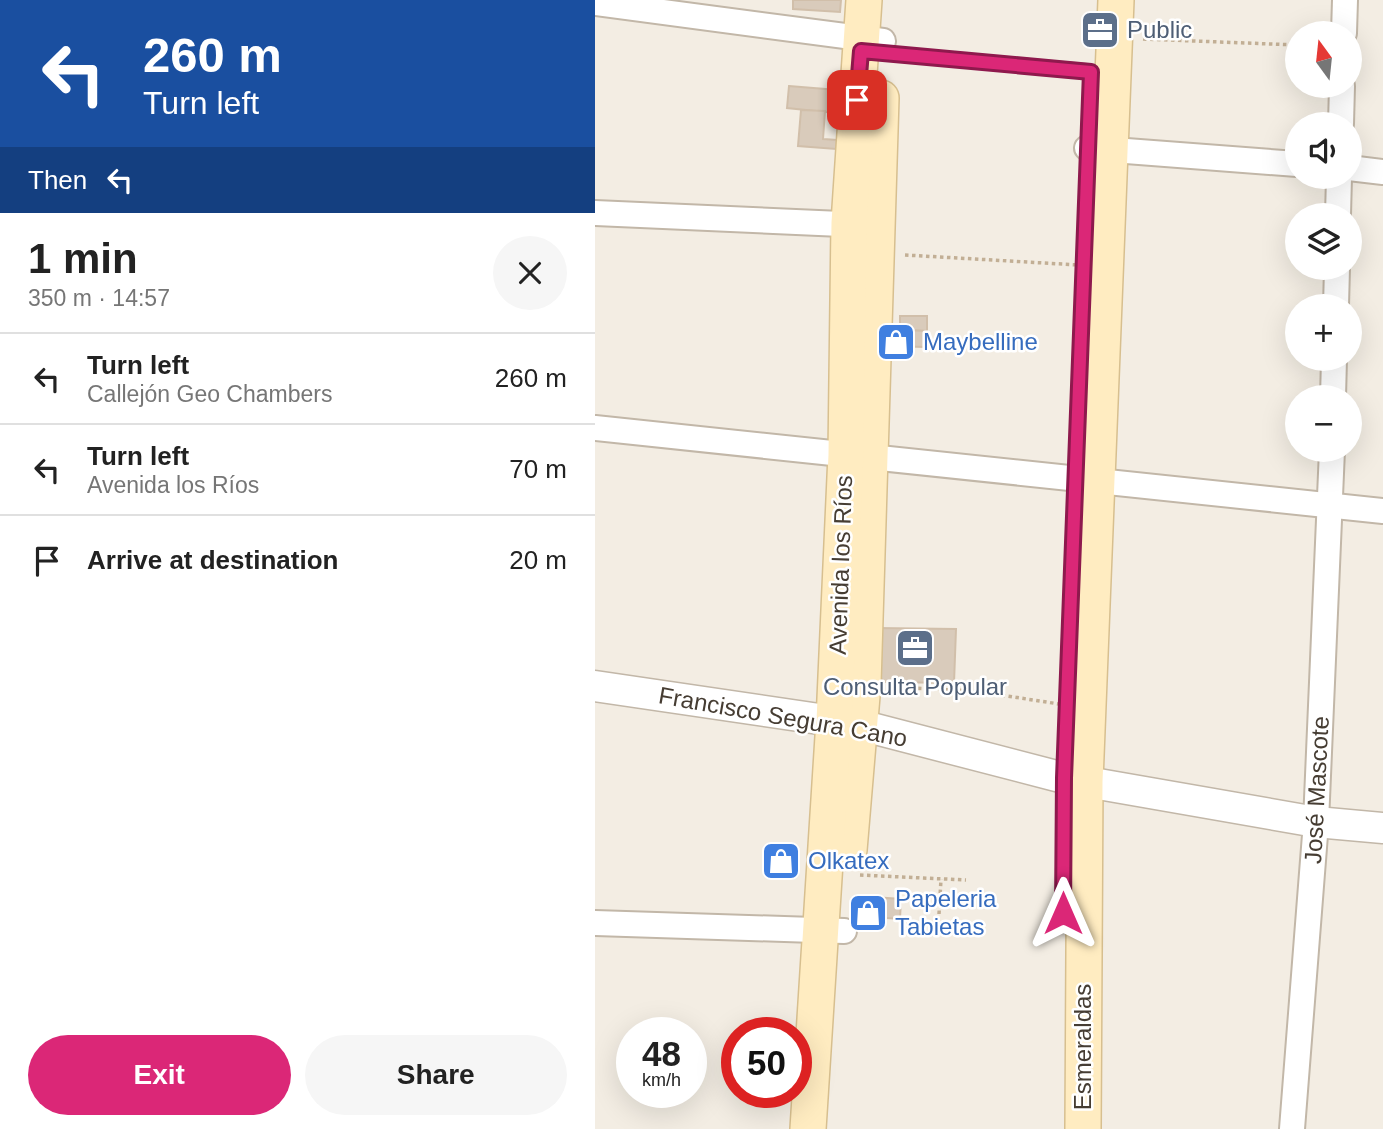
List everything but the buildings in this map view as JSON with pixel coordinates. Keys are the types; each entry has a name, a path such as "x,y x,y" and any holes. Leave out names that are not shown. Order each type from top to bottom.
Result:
{"main road":[{"name":"Avenida los Ríos","path":"808,1129 832,931 847,723 859,456 872,46 864,0"},
{"name":"Avenida los Ríos","path":"872,46 885,0"},
{"name":"Esmeraldas","path":"1061,1129 1102,73 1093,0"},
{"name":"Esmeraldas","path":"1102,73 1115,38 1116,0"},
{"name":"Esmeraldas","path":"1083,1129 1075,779 1067,705 1088,480 1084,265 1099,149"},
{"name":"Avenida los Ríos","path":"831,1129 832,931 847,874 847,723 863,684 859,456"}],"street":[{"path":"1344,21 1345,0"},
{"path":"595,3 872,46"},
{"path":"1099,149 1285,163"},
{"path":"1362,170 1383,173"},
{"path":"595,213 866,234"},
{"path":"595,428 1383,511"},
{"name":"José Mascote","path":"1292,1129 1317,822 1332,462"},
{"name":"Francisco Segura Cano","path":"595,687 847,723 1075,779 1317,822 1383,828"},
{"path":"595,923 832,931"}],"lane":[{"path":"872,46 1102,73"}],"path":[{"path":"1115,38 1285,45"},
{"path":"866,234 1084,265"},
{"path":"863,684 975,691 1067,705"},
{"path":"847,874 966,880"},
{"path":"939,914 941,879"}],"place":[{"name":"Public","path":"1100,30"},
{"name":"Maybelline","path":"896,342"},
{"name":"Consulta Popular","path":"915,648"},
{"name":"Olkatex","path":"781,861"},
{"name":"Papeleria Tabietas","path":"868,913"}],"route":[{"path":"857,100 861,51 1091,72 1064,778 1063,913"}]}
